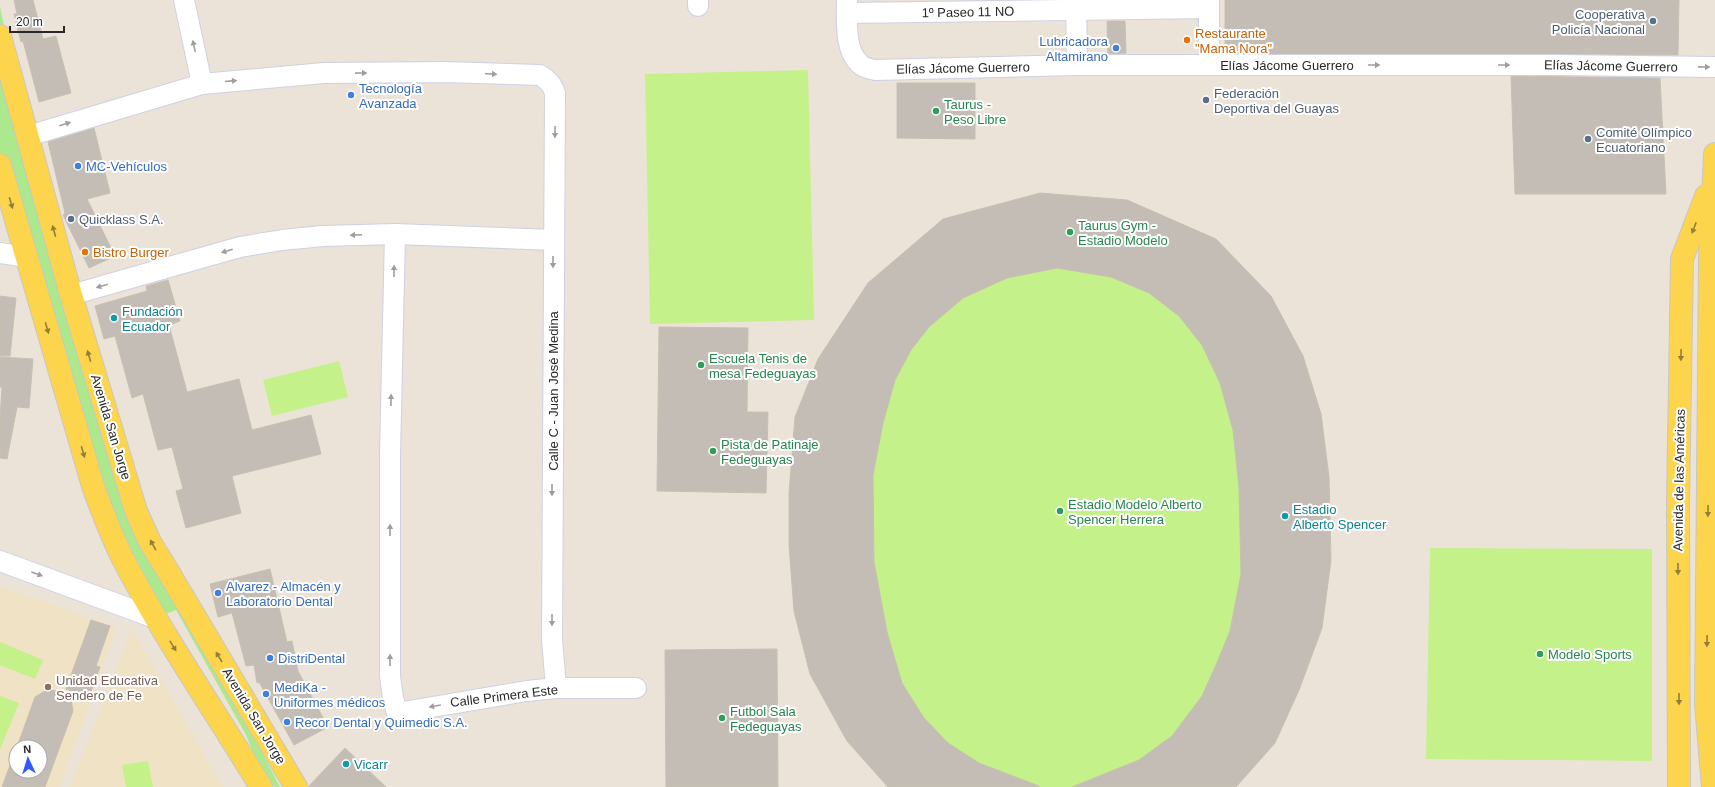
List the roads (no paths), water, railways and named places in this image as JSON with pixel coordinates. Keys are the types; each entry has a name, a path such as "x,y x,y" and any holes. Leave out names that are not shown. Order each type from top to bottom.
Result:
{"main road":[{"name":"Avenida San Jorge","path":"0,36 71,294 136,511 148,536 296,787"},
{"name":"Avenida de las Américas","path":"1713,787 1706,704 1710,258 1715,154"},
{"path":"0,165 93,486 108,526 120,552 156,618 261,787"},
{"name":"Avenida de las Américas","path":"1680,787 1678,503 1682,259 1713,178"},
{"path":"1680,401 1709,401"},
{"path":"1680,787 1706,704"},
{"path":"236,747 247,787"}],"street":[{"path":"28,136 202,84 184,0"},
{"path":"1209,4 1209,65"},
{"name":"1º Paseo 11 NO","path":"847,7 1209,4"},
{"path":"1076,5 1076,65"},
{"name":"Elías Jácome Guerrero","path":"847,7 849,45 853,56 860,65 874,70 1076,65 1715,67"},
{"name":"Calle C - Juan José Medina","path":"202,84 324,73 444,72 540,75 552,85 555,93 552,639 556,688"},
{"path":"71,294 240,247 282,240 323,236 395,234 554,240"},
{"name":"Calle Primera Este","path":"395,234 390,455 390,676 392,698 397,713 481,698 556,688 636,688"},
{"path":"0,253 26,257"},
{"path":"0,561 156,618"}],"place":[{"name":"Cooperativa Policía Nacional","path":"1653,21"},
{"name":"Restaurante \"Mama Nora\"","path":"1187,40"},
{"name":"Lubricadora Altamirano","path":"1116,48"},
{"name":"Tecnología Avanzada","path":"351,95"},
{"name":"Federación Deportiva del Guayas","path":"1206,100"},
{"name":"Taurus - Peso Libre","path":"936,111"},
{"name":"Comité Olímpico Ecuatoriano","path":"1588,139"},
{"name":"MC-Vehículos","path":"78,166"},
{"name":"Quicklass S.A.","path":"71,219"},
{"name":"Taurus Gym - Estadio Modelo","path":"1070,232"},
{"name":"Bistro Burger","path":"85,252"},
{"name":"Fundación Ecuador","path":"114,318"},
{"name":"Escuela Tenis de mesa Fedeguayas","path":"701,365"},
{"name":"Pista de Patinaje Fedeguayas","path":"713,451"},
{"name":"Estadio Modelo Alberto Spencer Herrera","path":"1060,511"},
{"name":"Estadio Alberto Spencer","path":"1285,516"},
{"name":"Alvarez - Almacén y Laboratorio Dental","path":"218,593"},
{"name":"Modelo Sports","path":"1540,654"},
{"name":"DistriDental","path":"270,658"},
{"name":"Unidad Educativa Sendero de Fe","path":"48,687"},
{"name":"MediKa - Uniformes médicos","path":"266,694"},
{"name":"Futbol Sala Fedeguayas","path":"722,718"},
{"name":"Recor Dental y Quimedic S.A.","path":"287,722"},
{"name":"Vicarr","path":"346,764"}]}
